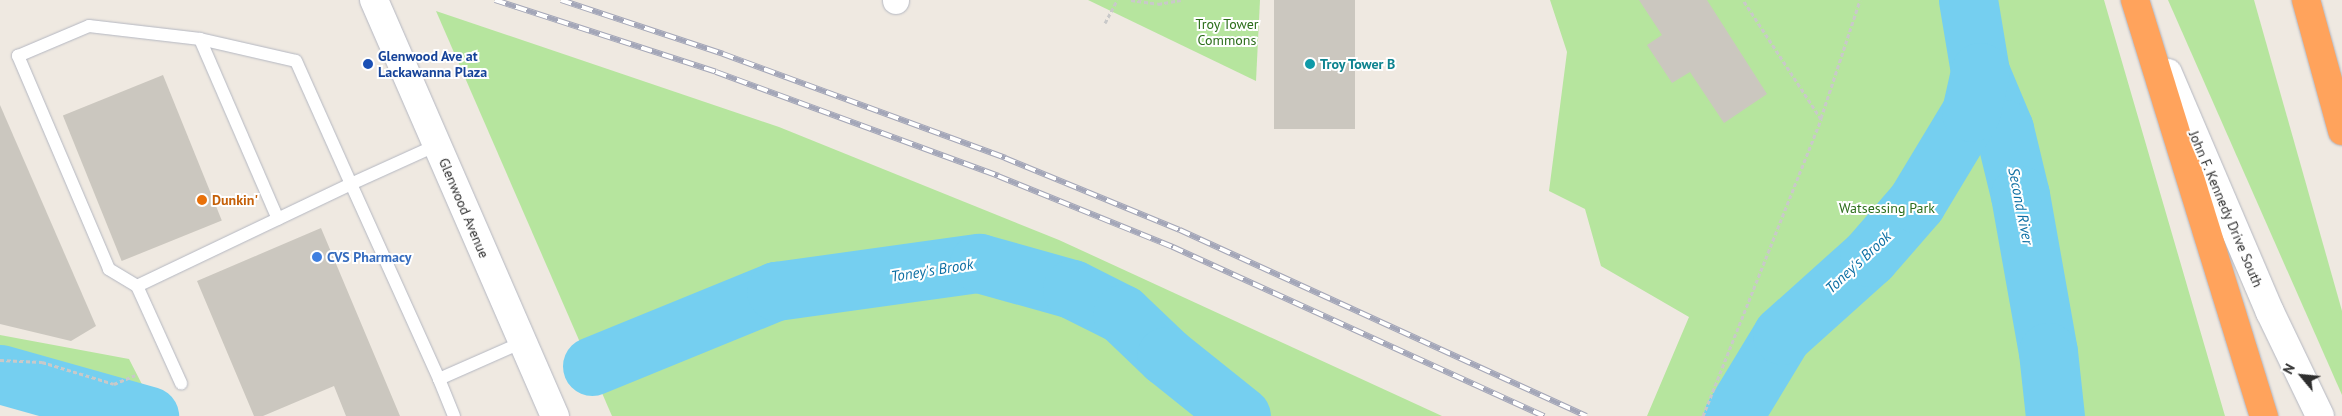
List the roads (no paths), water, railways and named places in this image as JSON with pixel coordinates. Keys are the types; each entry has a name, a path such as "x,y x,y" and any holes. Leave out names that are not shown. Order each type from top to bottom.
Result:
{"highway":[{"path":"2136,0 2264,416"},
{"path":"2306,0 2342,131"}],"street":[{"name":"Glenwood Avenue","path":"374,0 555,416"},
{"name":"John F. Kennedy Drive South","path":"2136,0 2270,312 2320,416"}],"lane":[{"path":"181,383 137,286 109,269 18,56 89,26 200,39 296,61 454,416"},
{"path":"200,39 278,219"},
{"path":"137,286 437,145"},
{"path":"439,379 522,342"}],"waterway":[{"name":"Second River","path":"1968,0 1980,72 2004,129 2020,195 2048,352 2055,416"},
{"name":"Toney's Brook","path":"1733,416 1782,335 1869,257 1916,203 1971,112 1980,72"},
{"name":"Toney's Brook","path":"592,366 776,291 979,263 1072,289 1122,314 1166,356 1241,416"},
{"name":"Toney's Brook","path":"0,374 149,416"}],"railway":[{"path":"495,0 716,72 998,176 1173,247 1544,416"},
{"path":"561,0 723,54 1005,158 1180,230 1587,416"}],"place":[{"name":"Glenwood Ave at Lackawanna Plaza","path":"368,64"},
{"name":"Troy Tower B","path":"1310,64"},
{"name":"Dunkin'","path":"202,200"},
{"name":"CVS Pharmacy","path":"317,257"}],"park label":[{"name":"Troy Tower Commons","path":"1227,32"},
{"name":"Watsessing Park","path":"1887,208"}]}
